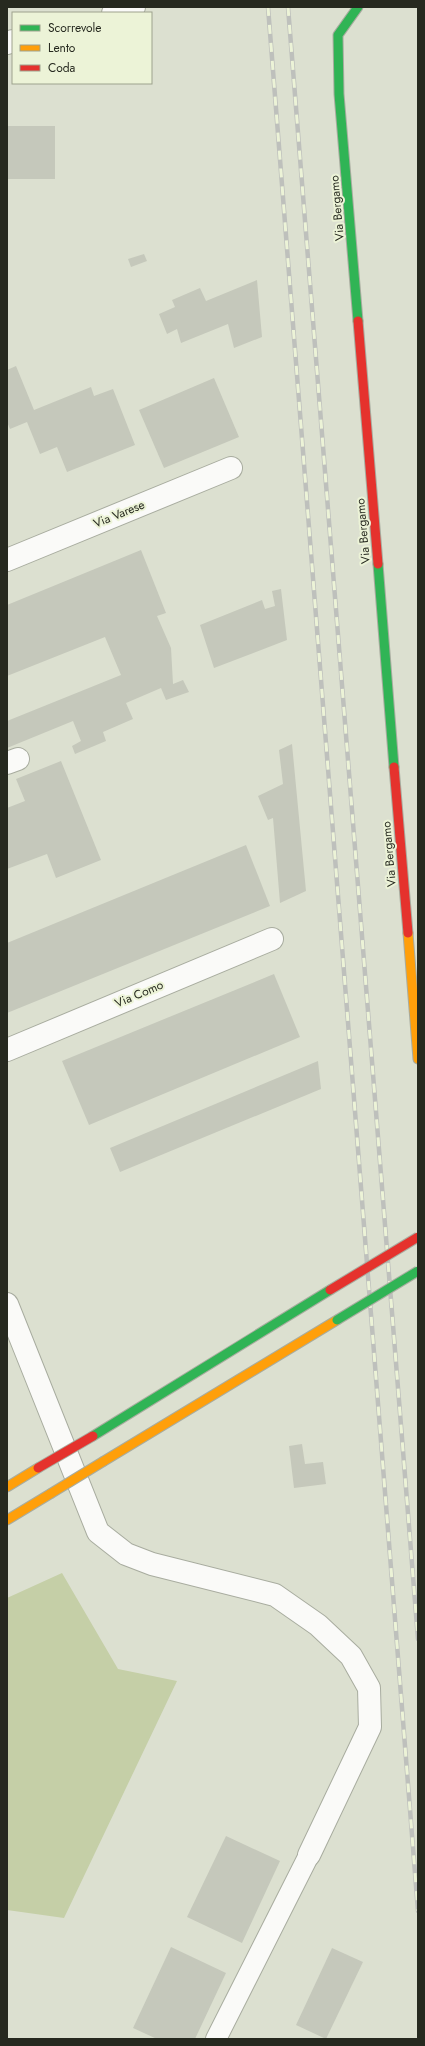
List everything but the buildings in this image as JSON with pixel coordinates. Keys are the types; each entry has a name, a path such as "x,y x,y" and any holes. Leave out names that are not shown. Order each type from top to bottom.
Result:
{"street":[{"path":"116,12 134,7"},
{"name":"Via Bergamo","path":"358,7 338,35 339,94 418,1059"},
{"name":"Via Varese","path":"7,560 231,468"},
{"name":"Via Como","path":"7,1050 272,939"},
{"path":"7,1487 418,1237"},
{"path":"7,1520 418,1271"},
{"path":"7,1304 98,1532 126,1554 152,1564 275,1595 318,1625 351,1656 369,1688 370,1727 309,1855"}],"lane":[{"path":"216,2039 309,1855"}],"green space":[{"path":"62,1573 118,1669 177,1681 64,1918 7,1910 7,1598"}],"railway":[{"path":"268,7 418,1911"},
{"path":"288,7 418,1639"}],"traffic: fast":[{"path":"358,7 338,35 339,94 358,321"},
{"path":"378,564 394,767"},
{"path":"337,1320 418,1271"},
{"path":"93,1436 330,1290"}],"traffic: slow":[{"path":"408,933 418,1059"},
{"path":"104,1461 337,1320"},
{"path":"50,1494 104,1461"},
{"path":"7,1487 38,1468"},
{"path":"7,1520 50,1494"}],"traffic: jam":[{"path":"358,321 378,564"},
{"path":"394,767 408,933"},
{"path":"330,1290 418,1237"},
{"path":"38,1468 93,1436"}]}
